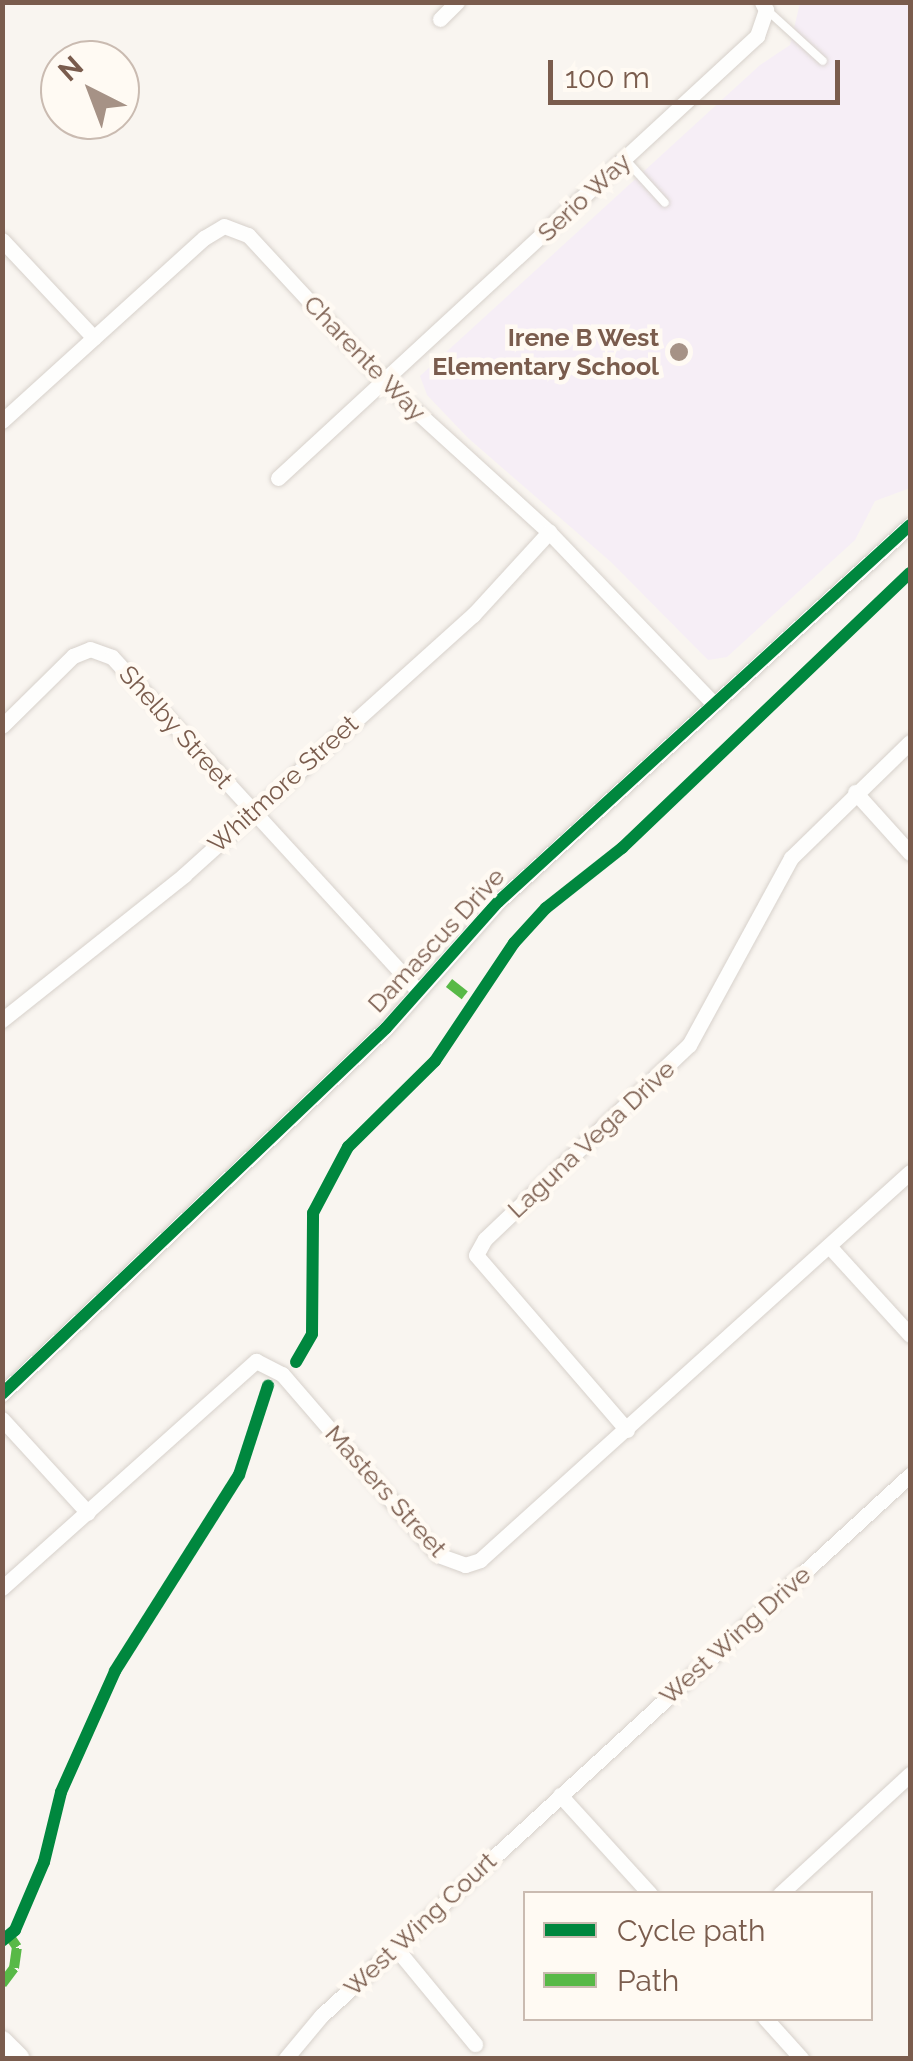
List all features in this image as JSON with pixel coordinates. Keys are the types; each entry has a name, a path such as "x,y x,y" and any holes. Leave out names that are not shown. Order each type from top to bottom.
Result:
{"main road":[{"path":"2,2042 18,2058"}],"street":[{"path":"440,19 458,2"},
{"name":"Serio Way","path":"278,478 757,36 764,6"},
{"name":"Charente Way","path":"2,421 224,226 248,235 383,381 549,532 714,704"},
{"path":"2,240 94,338"},
{"name":"Damascus Drive","path":"2,1394 386,1028 498,902 910,525"},
{"name":"Whitmore Street","path":"2,1020 149,904 473,615 549,532"},
{"name":"Shelby Street","path":"2,726 74,656 101,653 112,657 417,990"},
{"name":"Laguna Vega Drive","path":"627,1430 476,1256 485,1239 689,1045 715,1007 775,882 855,792 910,742"},
{"path":"855,792 910,853"},
{"name":"Masters Street","path":"2,1588 256,1361 282,1374 450,1563 480,1560 910,1172"},
{"path":"829,1246 910,1335"},
{"path":"2,1419 88,1513"},
{"name":"West Wing Drive","path":"560,1794 910,1475"},
{"path":"783,1891 910,1774"},
{"path":"560,1794 647,1891"},
{"name":"West Wing Court","path":"286,2058 395,1947 560,1794"},
{"path":"395,1947 475,2044"},
{"path":"767,2021 801,2058"}],"lane":[{"path":"764,6 824,61"},
{"path":"625,159 665,203"}],"shaded area":[{"name":"Irene B West Elementary School","path":"800,3 910,3 910,488 875,501 855,540 727,657 708,660 611,562 468,438 427,395 420,376 760,65 790,45"}],"marked path":[{"path":"449,983 475,1003"},
{"path":"2,1984 14,1968 17,1947 10,1937"}],"cycle path":[{"path":"2,1394 386,1028 498,902 910,525"},
{"path":"296,1362 312,1334 313,1213 348,1147 435,1061 514,943 546,908 622,848 910,573"},
{"path":"2,1941 15,1930 44,1862 61,1792 115,1671 239,1475 268,1386"}],"place":[{"name":"Irene B West Elementary School","path":"679,352"}]}
